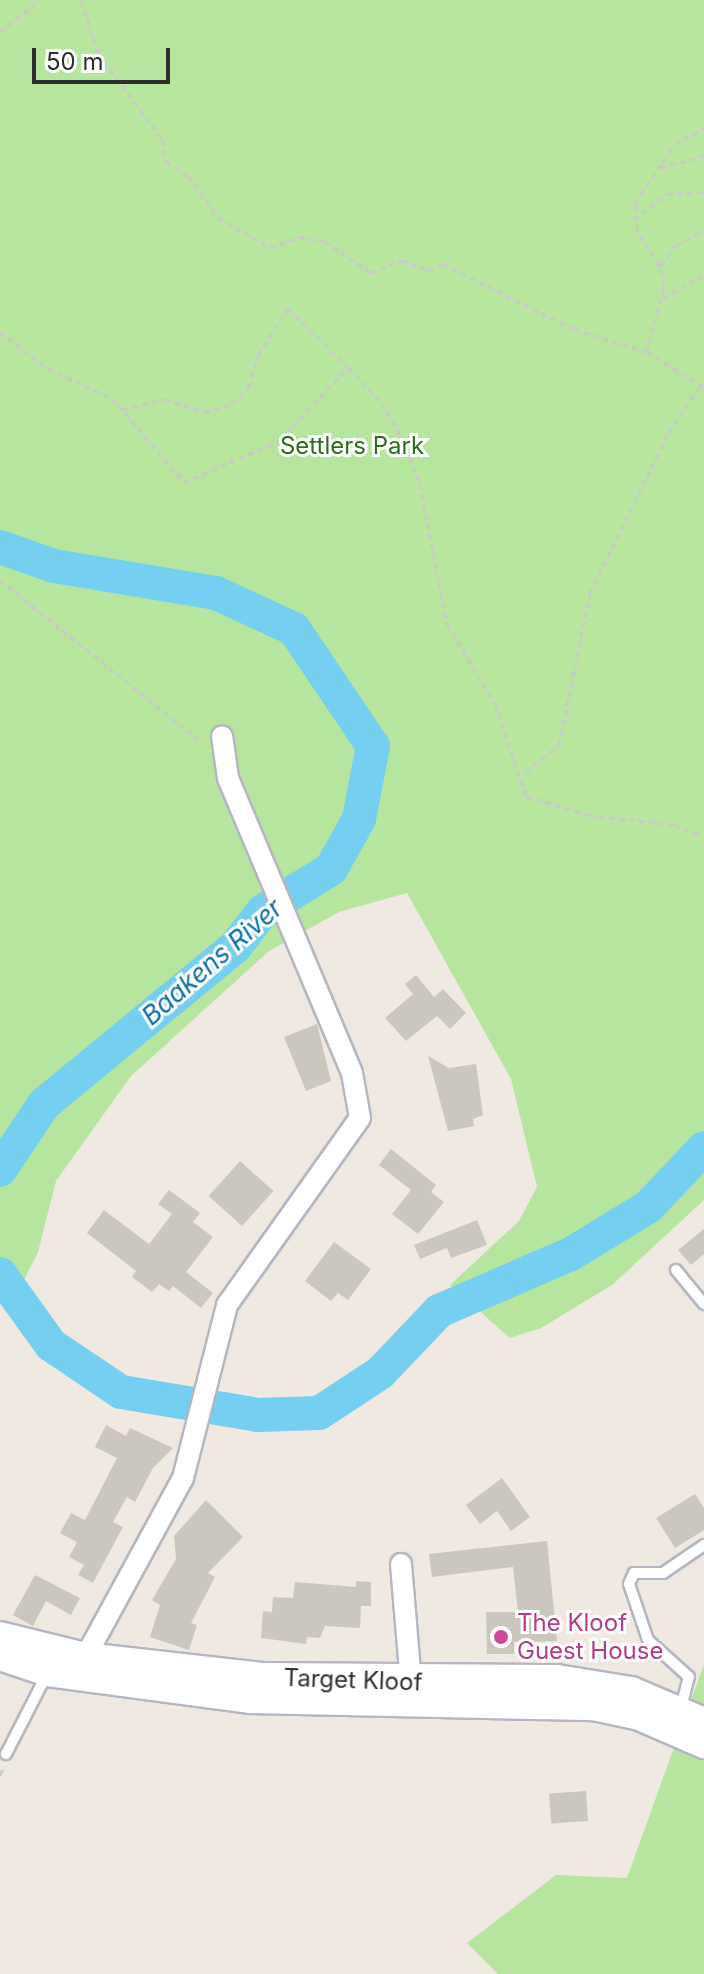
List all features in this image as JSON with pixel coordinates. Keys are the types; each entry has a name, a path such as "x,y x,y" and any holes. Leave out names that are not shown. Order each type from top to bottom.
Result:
{"main road":[{"name":"Target Kloof","path":"0,1636 81,1667 273,1700 542,1700 622,1711 696,1726"},
{"name":"Target Kloof","path":"0,1656 48,1672 81,1667 411,1683 557,1679 631,1691 696,1726"}],"street":[{"path":"81,1667 172,1499 196,1437 207,1379 227,1305 360,1118 356,1084 228,778 222,736"},
{"path":"401,1564 411,1683"}],"lane":[{"path":"676,1270 704,1304"},
{"path":"696,1726 687,1670 648,1640 629,1584 634,1573 663,1573 704,1545"},
{"path":"6,1754 48,1672"}],"path":[{"path":"0,32 39,0"},
{"path":"81,0 98,53 163,140 166,161 188,176 218,217 270,248 299,237 324,241 371,273 401,260 428,270 443,264 574,329 647,352 702,386 668,433 590,593 559,745 525,772"},
{"path":"647,352 663,298 660,265 634,219 639,194 675,144 704,128"},
{"path":"660,168 704,156"},
{"path":"634,219 667,194 704,192"},
{"path":"660,265 676,245 704,231"},
{"path":"663,298 704,275"},
{"path":"123,410 165,399 205,412 232,404 249,387 258,355 288,308 382,403 402,438 420,484 447,624 495,704 526,796 589,815 675,825 704,836"},
{"path":"0,332 48,369 112,398 184,482 279,441 348,367"},
{"path":"0,580 199,740"}],"green space":[{"name":"Settlers Park","path":"0,0 704,0 704,1200 612,1285 541,1328 510,1338 450,1285 519,1221 537,1187 511,1079 407,893 339,912 269,951 131,1076 56,1181 38,1252 24,1280 0,1286"},
{"path":"704,1664 704,1974 498,1974 467,1943 556,1875 627,1878"}],"building":[{"path":"416,975 434,997 443,989 466,1013 450,1029 437,1016 406,1041 385,1018 413,994 405,984"},
{"path":"317,1024 331,1081 306,1091 284,1037"},
{"path":"428,1056 449,1068 476,1064 483,1115 473,1119 474,1126 448,1131"},
{"path":"391,1149 436,1185 431,1192 444,1202 418,1234 392,1214 411,1190 379,1165"},
{"path":"240,1161 273,1191 242,1226 209,1196"},
{"path":"169,1190 200,1213 193,1222 213,1237 186,1272 213,1293 201,1308 173,1286 169,1291 159,1284 152,1292 132,1277 136,1271 87,1233 104,1210 149,1244 172,1214 158,1204"},
{"path":"477,1220 487,1245 451,1258 447,1248 420,1259 414,1245"},
{"path":"704,1229 704,1254 691,1265 678,1250"},
{"path":"334,1242 371,1269 348,1300 338,1293 331,1301 305,1281"},
{"path":"106,1425 126,1436 130,1428 173,1448 153,1468 135,1502 127,1497 113,1522 123,1527 93,1583 78,1575 84,1565 69,1557 77,1542 60,1533 71,1513 85,1520 117,1458 95,1447"},
{"path":"502,1478 530,1517 511,1531 497,1511 480,1524 466,1505"},
{"path":"695,1494 704,1508 704,1530 675,1548 656,1518"},
{"path":"206,1500 243,1537 208,1573 215,1577 191,1623 197,1625 189,1650 150,1637 160,1605 152,1600 176,1559 174,1536"},
{"path":"547,1541 557,1641 514,1642 514,1654 487,1654 486,1612 518,1612 513,1567 432,1577 429,1554"},
{"path":"35,1575 80,1598 71,1615 46,1601 33,1626 13,1615"},
{"path":"356,1581 371,1582 371,1606 361,1606 360,1628 325,1626 320,1638 307,1637 306,1644 261,1638 263,1611 272,1612 273,1597 293,1598 295,1582 356,1587"},
{"path":"586,1791 588,1821 551,1824 549,1794"}],"waterway":[{"name":"Baakens River","path":"0,547 54,566 216,593 294,629 373,746 359,819 331,869 263,911 235,947 44,1104 0,1170"},
{"name":"Baakens River","path":"0,1274 51,1345 121,1392 258,1415 319,1413 380,1373 439,1311 571,1254 648,1207 704,1148"}],"place":[{"name":"The Kloof Guest House","path":"501,1637"}]}
